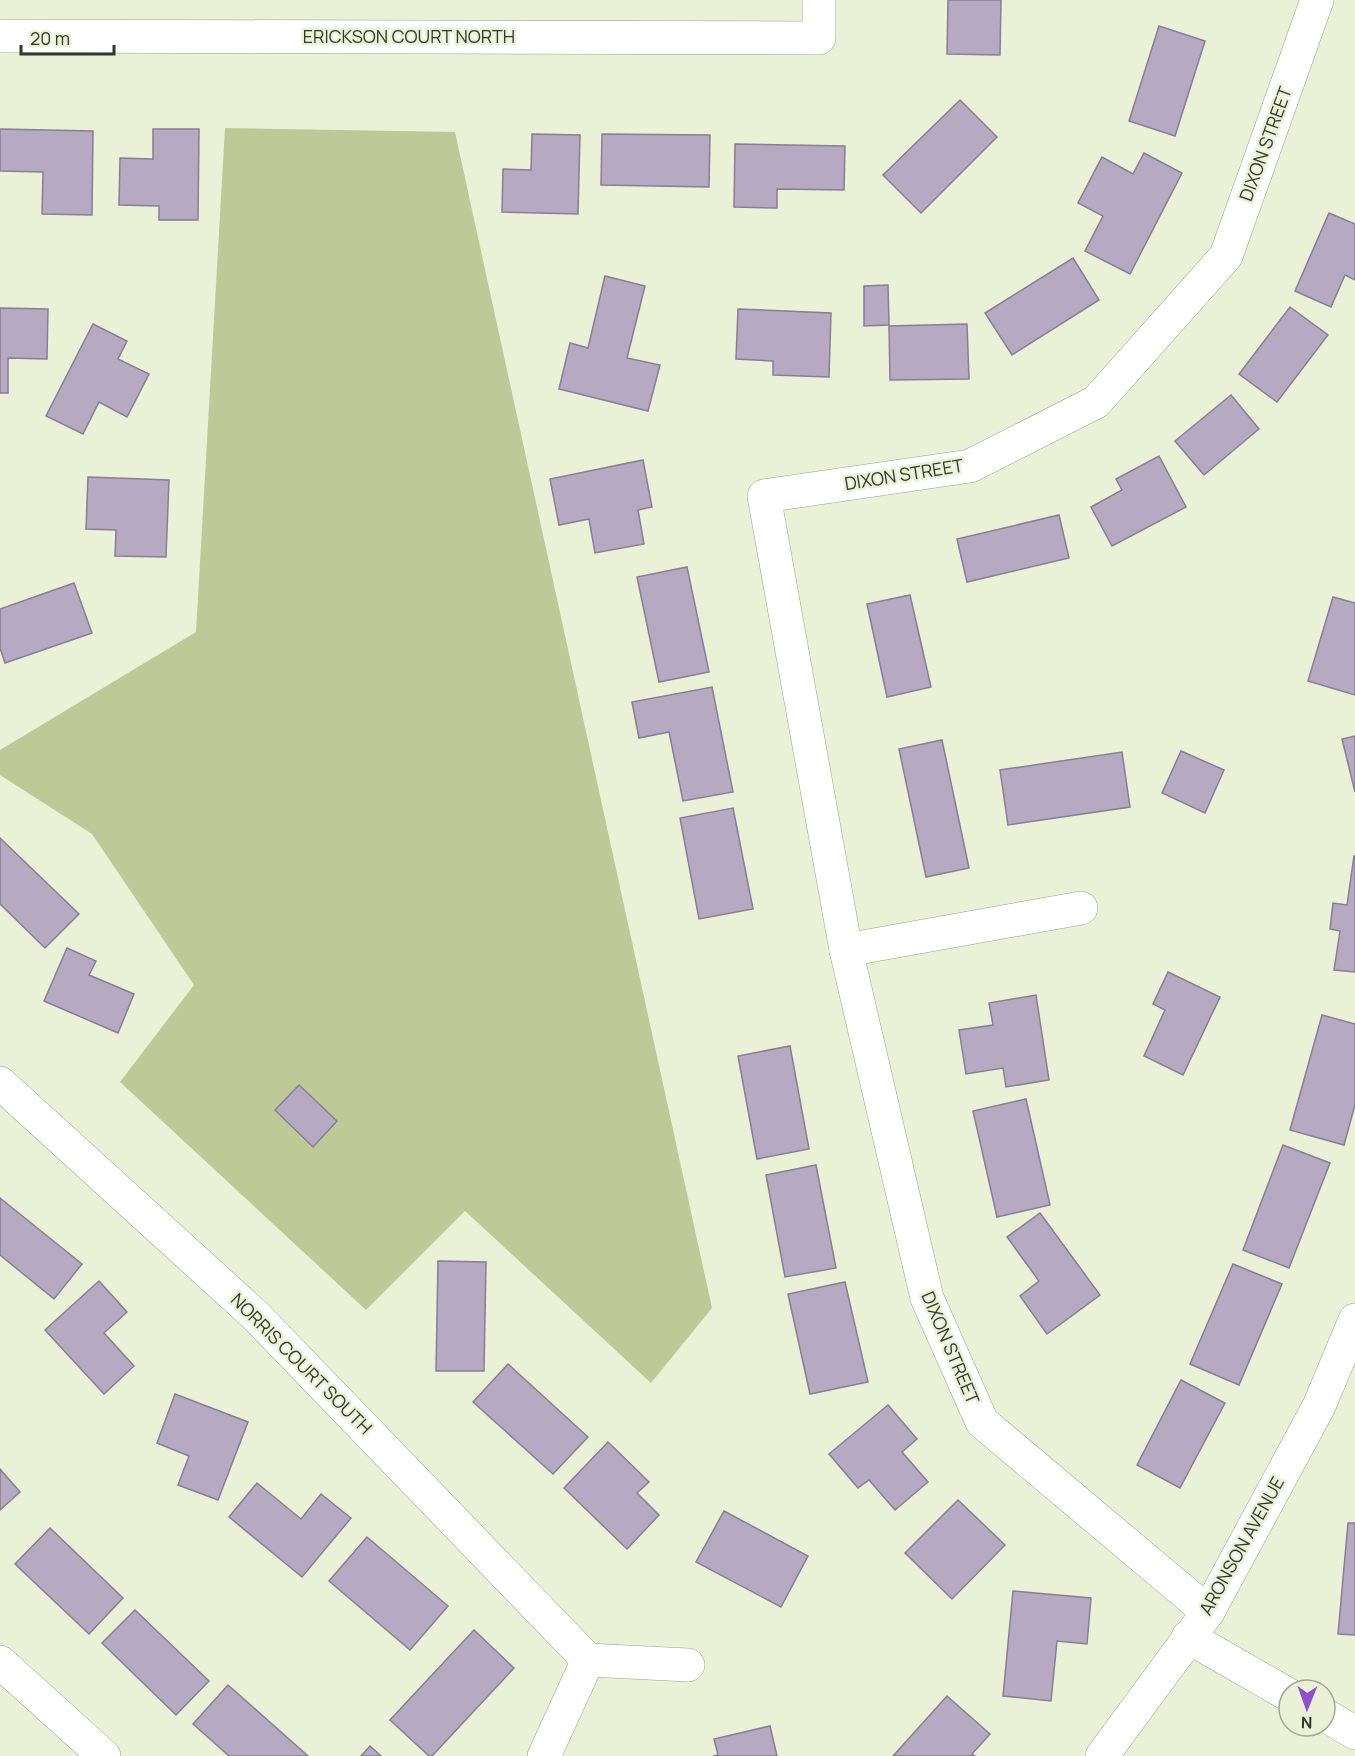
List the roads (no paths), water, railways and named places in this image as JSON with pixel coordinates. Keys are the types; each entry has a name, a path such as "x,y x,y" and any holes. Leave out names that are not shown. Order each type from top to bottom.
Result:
{"street":[{"name":"ERICKSON COURT NORTH","path":"0,36 819,38 819,0"},
{"name":"DIXON STREET","path":"1277,1686 1198,1625 982,1422 927,1298 846,950 764,496 970,466 1096,402 1226,256 1317,0"},
{"path":"846,950 1081,908"},
{"name":"NORRIS COURT SOUTH","path":"0,1083 256,1316 588,1660"},
{"name":"ARONSON AVENUE","path":"1102,1756 1198,1625 1319,1406 1355,1320"},
{"path":"544,1756 588,1660 688,1665"},
{"path":"0,1662 104,1756"},
{"path":"1337,1723 1355,1733"}]}
